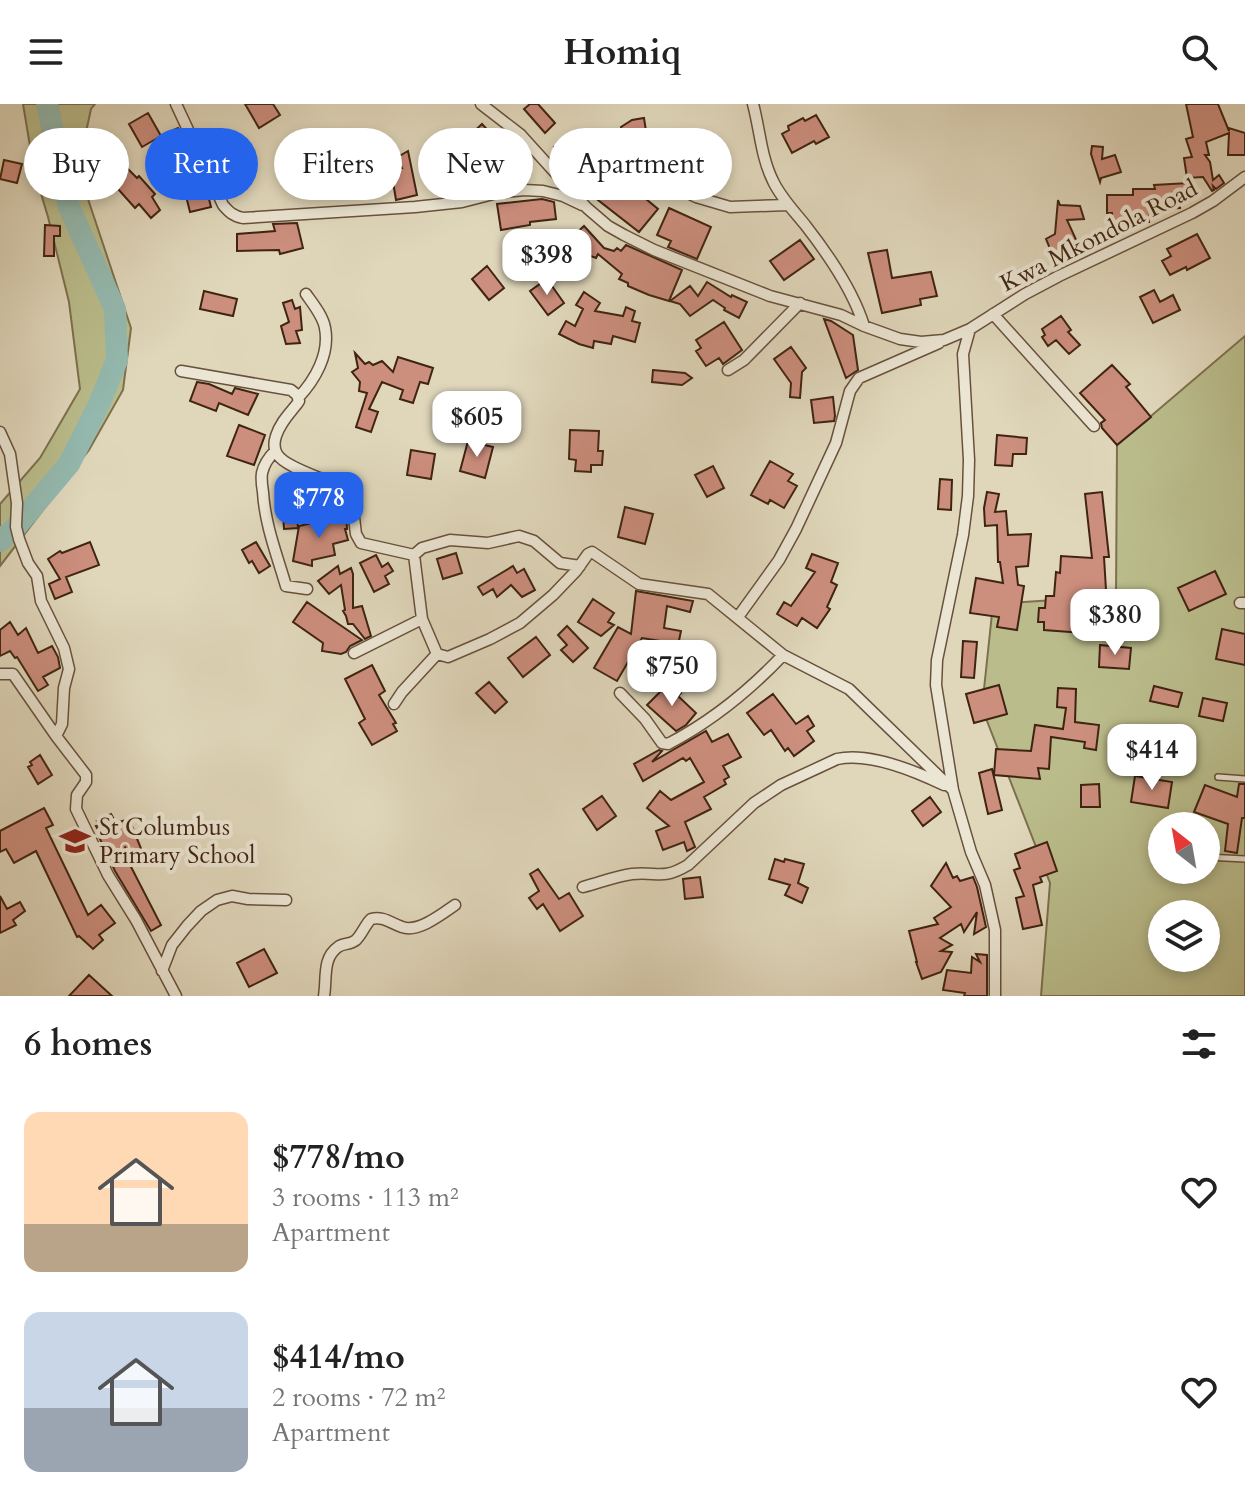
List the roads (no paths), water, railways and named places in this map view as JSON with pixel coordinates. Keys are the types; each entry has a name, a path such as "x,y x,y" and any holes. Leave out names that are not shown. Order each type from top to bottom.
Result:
{"street":[{"path":"176,104 223,205 236,217 415,207 524,190 563,196 587,208"},
{"path":"481,104 521,135 587,208 608,226 654,250 770,296 841,315 900,339 921,342 944,340"},
{"path":"753,104 762,152 773,182 842,280 860,312 864,326"},
{"name":"Kwa Mkondola Road","path":"738,617 779,560 796,529 829,461 850,391 859,378 970,329 1059,276 1192,213 1245,177"},
{"path":"706,200 730,207 787,205"},
{"path":"306,294 325,326 324,355 309,387 298,398 275,436 275,451 279,458 291,465 351,493 356,534 361,543 414,555"},
{"path":"728,370 744,360 800,303"},
{"path":"993,314 1094,426"},
{"path":"970,329 963,354 969,447 968,496 937,660 936,685 953,790 971,852 985,885 995,930 995,996"},
{"path":"181,371 291,390 298,398"},
{"path":"0,432 10,454 19,539 28,563 37,576 41,601 64,648 69,669 64,688 62,724 56,736"},
{"path":"275,451 262,474 268,529 286,586 307,589"},
{"path":"414,555 422,548 450,540 488,543 519,536 534,541 560,563 580,566"},
{"path":"437,654 448,657 520,623 553,595 592,552 639,584 708,594 783,655 849,689 953,790"},
{"path":"414,555 422,619 437,654"},
{"path":"354,653 422,619"},
{"path":"394,704 437,654"},
{"path":"620,693 645,719 662,743 668,744 738,699 783,655"},
{"path":"0,674 13,674 86,775 86,782 75,800 81,820 176,996"},
{"path":"583,887 633,874 671,874 680,870 766,794 837,759 849,756 898,766 953,790"},
{"path":"162,971 172,945 201,911 217,900 232,896 286,900"},
{"path":"324,996 326,963 330,956 336,948 354,942 371,919 382,918 406,929 412,928 435,920 455,905"}],"lane":[{"path":"1218,777 1245,779"},
{"path":"1220,858 1245,859"}],"waterway":[{"path":"0,541 16,527 69,464 117,360 115,309 69,207 47,104"}],"place":[{"name":"St Columbus Primary School","path":"75,841"}]}
